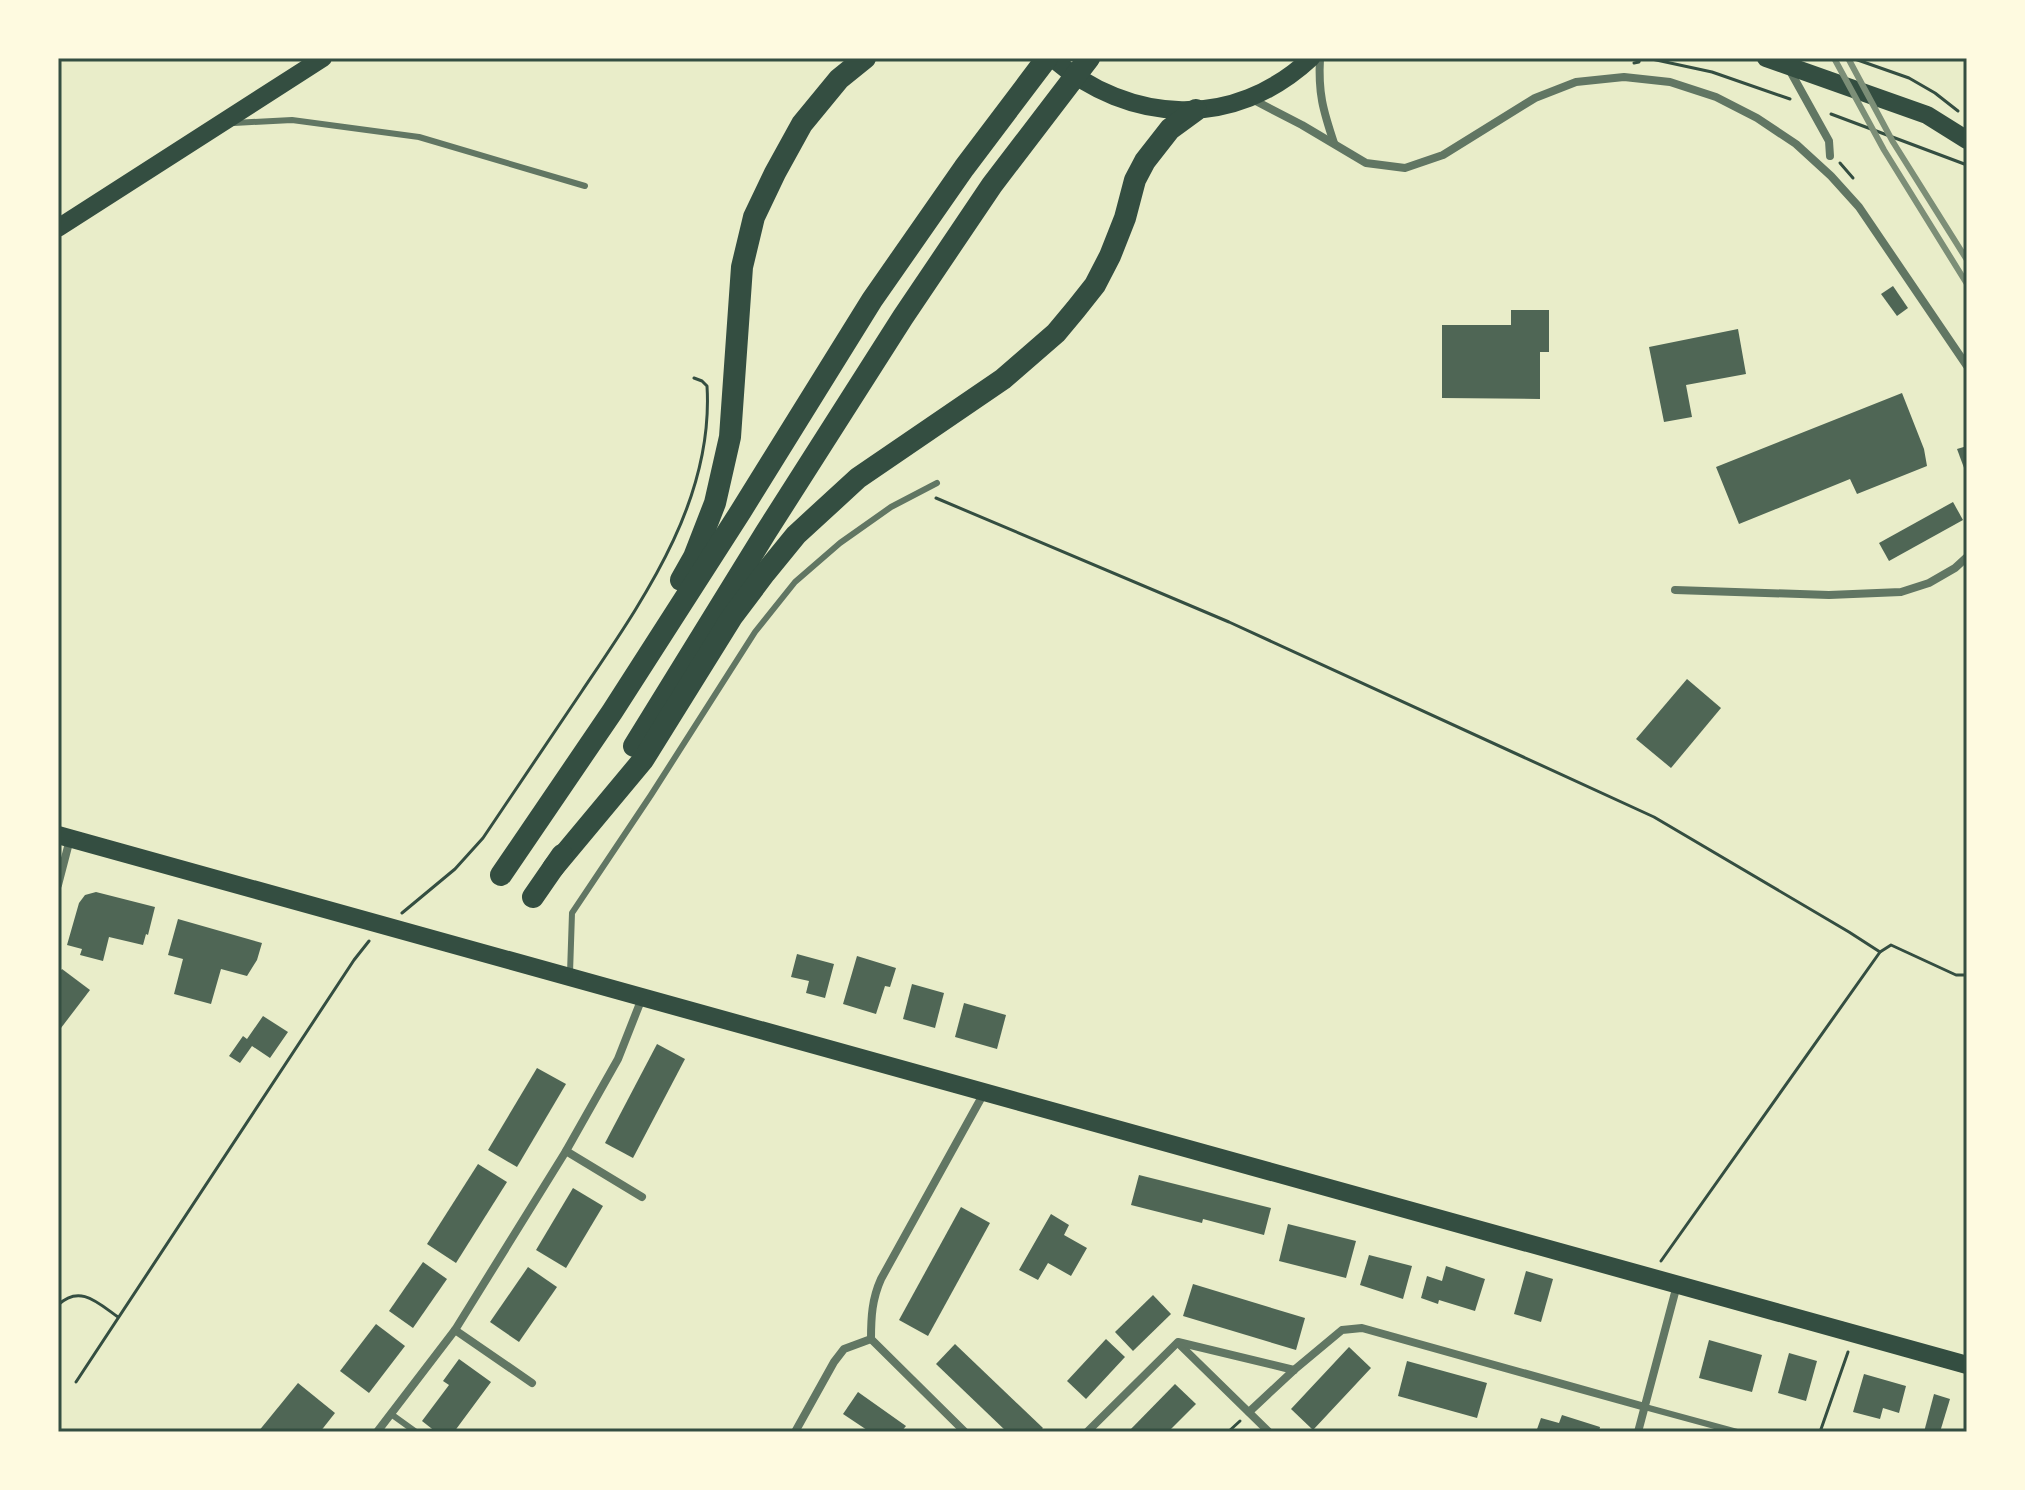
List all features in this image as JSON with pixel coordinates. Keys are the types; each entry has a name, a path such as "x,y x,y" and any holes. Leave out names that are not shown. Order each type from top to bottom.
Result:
{"highway":[{"path":"612,712 694,557 715,503 730,437 742,267 754,217 802,124 839,79 865,58"},
{"path":"501,875 612,712 872,300 964,168 1050,58"},
{"path":"533,897 629,753 903,317 992,185 1089,58"},
{"path":"553,868 643,760 732,617 796,535 858,478 1003,379 1056,333 1095,285 1110,256 1135,180 1145,161 1170,129 1196,110"}],"main road":[{"path":"58,228 323,58"},
{"path":"1050,58 1100,92 1130,103 1163,109 1196,110 1250,98 1275,86 1311,58"},
{"path":"1766,58 1927,115 1967,140"},
{"path":"64,836 1967,1365"}],"street":[{"path":"1320,58 1322,108 1335,143"},
{"path":"1783,58 1829,141 1830,156"},
{"path":"1250,98 1366,163 1405,168 1443,155 1535,98 1576,82 1624,77 1670,82 1716,97 1757,118 1796,144 1831,176 1859,207 1967,366"},
{"path":"1675,590 1829,595 1901,592 1929,583 1967,557"},
{"path":"58,885 64,836"},
{"path":"377,1432 455,1330 566,1151 618,1059 642,997"},
{"path":"965,1432 871,1339 871,1311 881,1279 984,1092"},
{"path":"566,1151 642,1197"},
{"path":"1638,1432 1678,1284"},
{"path":"1249,1412 1342,1330 1362,1328 1645,1407"},
{"path":"455,1330 532,1383"},
{"path":"795,1432 844,1349 871,1339"},
{"path":"1178,1342 1294,1370"},
{"path":"1178,1342 1269,1432"},
{"path":"1087,1432 1178,1342"}],"lane":[{"path":"223,123 292,120 419,137 585,186"},
{"path":"1830,156 1831,176"},
{"path":"570,977 572,913 755,632 795,582 840,543 891,507 937,483"},
{"path":"1645,1407 1737,1432"},
{"path":"391,1414 416,1432"}],"path":[{"path":"1852,58 1909,78 1935,93 1961,114"},
{"path":"1947,156 1967,165"},
{"path":"76,1382 354,960 369,940 455,869 483,838 643,601 673,543 702,460 709,411 707,386 694,378"},
{"path":"921,491 1229,622 1654,817 1880,952"},
{"path":"1650,1277 1880,952 1891,945 1956,975 1967,975"},
{"path":"58,1305 74,1295 86,1296 118,1317"},
{"path":"1820,1432 1855,1334"}],"building":[{"path":"1893,286 1908,308 1897,316 1881,294"},
{"path":"1511,310 1549,310 1549,352 1540,352 1540,399 1442,398 1442,325 1511,325"},
{"path":"1738,329 1746,374 1686,385 1692,417 1664,422 1649,347"},
{"path":"1902,393 1924,449 1927,466 1857,494 1850,479 1739,524 1716,467"},
{"path":"1967,446 1967,476 1957,449"},
{"path":"1953,502 1963,520 1889,561 1879,543"},
{"path":"1687,679 1721,708 1671,768 1636,739"},
{"path":"96,892 155,907 143,945 109,937 103,961 80,955 82,949 67,945 79,903 85,895"},
{"path":"178,919 262,943 257,960 247,976 221,969 211,1004 174,994 183,959 168,955"},
{"path":"797,954 834,964 825,998 806,993 809,981 791,977"},
{"path":"857,956 896,968 890,987 885,986 876,1014 843,1004"},
{"path":"62,969 90,990 61,1028 58,1026 58,974"},
{"path":"912,984 944,993 935,1028 903,1019"},
{"path":"964,1003 1006,1015 997,1049 955,1037"},
{"path":"263,1016 288,1032 270,1058 252,1046 240,1063 229,1056 243,1036 247,1039"},
{"path":"657,1044 685,1059 633,1158 605,1143"},
{"path":"537,1068 566,1084 517,1167 488,1150"},
{"path":"478,1164 507,1182 456,1263 427,1244"},
{"path":"1139,1175 1271,1208 1264,1235 1131,1205"},
{"path":"573,1188 603,1206 566,1268 536,1250"},
{"path":"961,1207 990,1223 928,1336 899,1320"},
{"path":"1051,1214 1069,1225 1064,1235 1087,1248 1071,1276 1048,1263 1038,1280 1019,1270"},
{"path":"1288,1224 1356,1241 1346,1278 1279,1261"},
{"path":"1369,1255 1412,1266 1403,1299 1360,1285"},
{"path":"423,1262 447,1279 413,1328 389,1311"},
{"path":"1446,1266 1485,1279 1475,1311 1421,1298 1427,1276 1442,1281"},
{"path":"528,1267 557,1287 519,1342 490,1322"},
{"path":"1526,1271 1553,1279 1541,1322 1514,1314"},
{"path":"1193,1284 1305,1318 1296,1350 1183,1316"},
{"path":"1153,1295 1171,1314 1133,1351 1115,1332"},
{"path":"376,1324 405,1346 369,1393 340,1371"},
{"path":"1106,1339 1125,1357 1086,1399 1067,1381"},
{"path":"1709,1340 1762,1355 1752,1392 1699,1378"},
{"path":"955,1344 1043,1428 1039,1432 1007,1432 936,1364"},
{"path":"1349,1347 1371,1368 1313,1430 1291,1409"},
{"path":"1789,1353 1817,1361 1806,1401 1778,1393"},
{"path":"459,1359 491,1382 454,1432 436,1432 422,1421 449,1385 443,1381"},
{"path":"1407,1361 1487,1383 1477,1418 1398,1396"},
{"path":"1864,1374 1906,1386 1899,1413 1883,1408 1880,1419 1853,1412"},
{"path":"298,1383 335,1413 320,1432 258,1432"},
{"path":"1175,1384 1196,1404 1168,1432 1128,1432"},
{"path":"858,1392 906,1426 901,1432 870,1432 843,1414"},
{"path":"1934,1394 1950,1399 1940,1432 1924,1432"},
{"path":"1562,1415 1600,1427 1599,1432 1536,1432 1541,1418 1559,1423"}],"railway":[{"path":"1834,58 1884,150 1967,284"},
{"path":"1848,58 1893,142 1967,260"}]}
